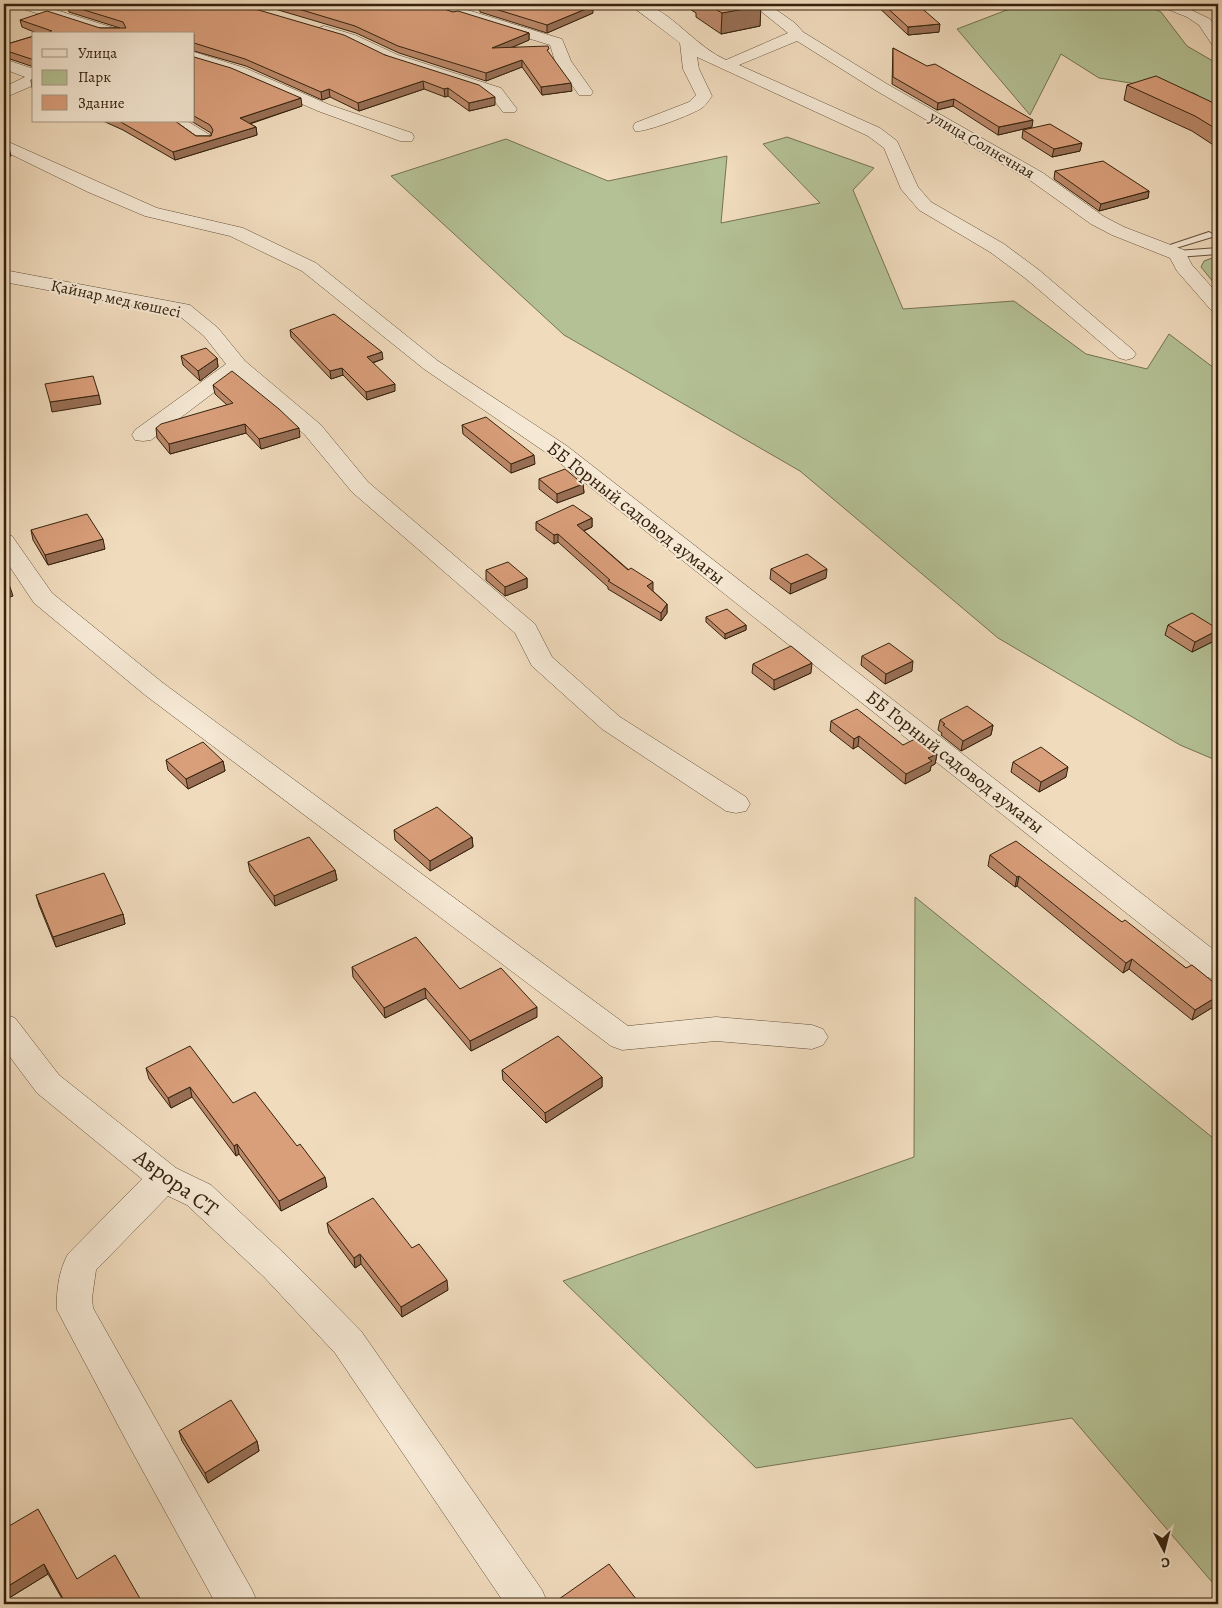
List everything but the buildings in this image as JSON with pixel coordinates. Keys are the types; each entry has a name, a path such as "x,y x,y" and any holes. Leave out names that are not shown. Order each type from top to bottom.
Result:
{"street":[{"path":"22,4 113,32"},
{"path":"433,4 556,42 563,61 585,92"},
{"path":"636,4 652,13 707,57 874,132 891,145 910,189 925,206 997,248 1032,274 1126,354"},
{"name":"улица Солнечная","path":"759,4 790,26 798,35 881,87 1037,177 1098,220 1139,240 1171,251"},
{"path":"1166,4 1212,23 1218,43"},
{"path":"313,28 350,38 392,58 495,92 509,109"},
{"path":"726,65 798,35"},
{"path":"641,127 695,105 704,96 691,69 688,42"},
{"path":"195,57 239,71 324,108 406,136"},
{"path":"4,64 32,74"},
{"path":"4,93 32,80"},
{"path":"177,122 204,139"},
{"name":"ББ Горный садовод аумағы","path":"4,145 94,188 151,212 236,232 309,267 431,365 559,451 1218,969"},
{"path":"1171,251 1218,306"},
{"name":"Қайнар мед көшесі","path":"4,276 183,309 211,332 238,365 313,430 360,487 526,629 541,662 611,723 736,804"},
{"path":"144,435 238,365"},
{"path":"4,541 43,598 154,689 622,1038 716,1029 812,1037"},
{"name":"Аврора СТ","path":"4,1026 48,1084 164,1178 199,1195 276,1267 348,1342 528,1604"},
{"path":"164,1178 80,1264 74,1298 75,1310 238,1604"}],"lane":[{"path":"1171,251 1210,235"},
{"path":"1171,251 1218,251"}],"green space":[{"path":"1006,4 1144,4 1161,12 1187,46 1218,64 1218,108 1194,93 1099,78 1061,54 1030,115 957,29 1012,8"},
{"path":"787,137 874,168 853,190 903,309 1014,301 1086,354 1147,369 1169,334 1218,371 1218,761 1180,745 998,638 800,471 564,335 391,176 506,139 608,181 727,156 721,223 820,203 763,144"},
{"path":"1218,258 1218,288 1201,267 1204,261"},
{"path":"915,897 1218,1142 1218,1589 1072,1418 756,1468 563,1281 914,1157"}]}
